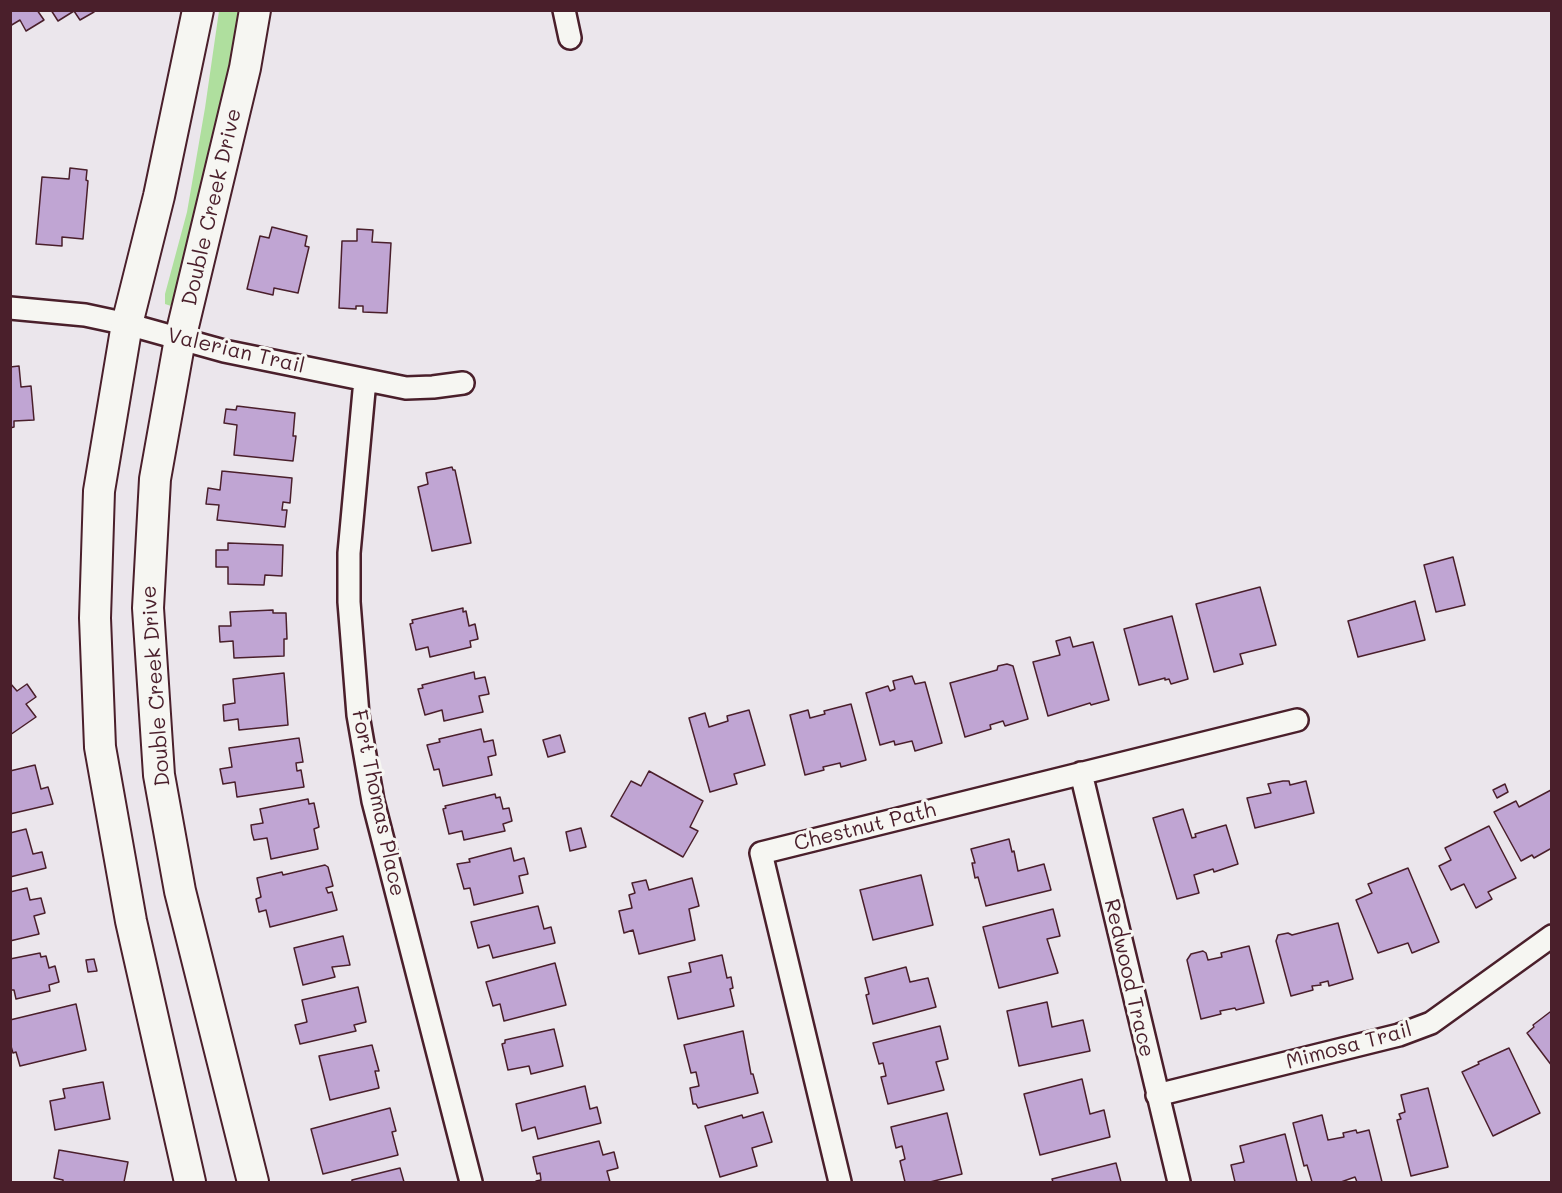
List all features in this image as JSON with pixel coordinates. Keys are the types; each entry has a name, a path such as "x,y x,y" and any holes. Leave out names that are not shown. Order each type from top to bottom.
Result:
{"street":[{"path":"190,1182 130,921 100,747 95,618 99,491 127,324 159,196 198,10"},
{"name":"Double Creek Drive","path":"253,1182 180,891 159,775 148,608 155,479 180,339 245,68 255,10"},
{"path":"564,10 570,38"},
{"name":"Valerian Trail","path":"10,308 85,315 127,324 224,351 406,387 433,387 463,383"},
{"name":"Fort Thomas Place","path":"365,380 349,553 350,612 358,715 373,801 471,1182"},
{"name":"Chestnut Path","path":"840,1182 761,853 1297,720"},
{"name":"Redwood Trace","path":"1081,773 1179,1182"},
{"name":"Mimosa Trail","path":"1157,1095 1399,1035 1420,1027 1446,1013 1551,936"}],"green space":[{"path":"219,11 242,11 229,86 177,301 171,306 165,304 165,294 187,212"}],"building":[{"path":"10,10 37,10 44,20 26,31 20,20 10,26"},
{"path":"51,10 93,10 94,12 80,20 74,11 58,21"},
{"path":"70,168 87,170 83,239 62,237 62,246 36,244 42,177 69,179"},
{"path":"272,227 307,236 305,246 309,247 298,293 274,288 273,295 247,289 260,236 269,238"},
{"path":"357,229 373,230 372,242 391,243 387,313 363,312 363,306 356,306 356,309 339,308 342,241 357,241"},
{"path":"19,366 21,387 31,386 34,420 14,421 14,427 10,428 10,367"},
{"path":"237,406 295,413 293,436 296,436 293,461 234,455 237,425 224,423 226,409 236,410"},
{"path":"452,467 455,470 471,543 432,551 418,487 428,484 426,473"},
{"path":"222,471 292,478 290,503 283,502 282,510 287,510 285,527 217,520 219,505 206,504 208,488 220,490"},
{"path":"228,543 283,545 282,576 265,575 264,585 228,584 228,567 216,567 216,550 228,550"},
{"path":"1453,557 1465,605 1436,612 1424,565"},
{"path":"1260,587 1276,645 1240,654 1243,664 1214,672 1196,604"},
{"path":"1415,601 1425,640 1358,657 1348,621"},
{"path":"463,608 463,612 466,611 469,626 475,624 478,639 470,641 471,647 430,657 428,647 416,650 410,624 413,623 412,620"},
{"path":"273,610 273,613 286,613 287,639 284,639 284,656 234,658 233,641 220,642 219,626 231,626 230,612"},
{"path":"1172,616 1188,679 1171,684 1169,679 1165,680 1165,678 1139,685 1124,629"},
{"path":"1070,637 1073,647 1093,642 1109,700 1091,705 1090,703 1048,716 1033,662 1060,655 1056,641"},
{"path":"1007,664 1013,666 1028,719 1005,726 1003,721 990,725 991,729 965,737 950,683 997,670 998,666"},
{"path":"474,672 475,679 485,677 489,694 479,696 483,712 444,721 442,710 425,715 418,689 423,688 422,685"},
{"path":"284,673 288,725 239,730 238,719 224,721 223,705 235,703 233,679"},
{"path":"912,676 915,684 925,682 942,743 915,751 912,741 895,745 894,741 880,745 866,693 888,686 890,691 895,689 893,681"},
{"path":"10,683 17,691 27,684 36,697 26,704 36,717 10,735"},
{"path":"851,704 866,760 841,767 840,763 823,767 824,770 805,775 790,715 808,710 810,718 825,714 824,711"},
{"path":"749,710 765,765 734,774 737,784 710,792 689,718 705,713 709,727 728,721 727,716"},
{"path":"481,729 484,742 493,740 496,755 488,757 492,775 443,786 439,769 434,770 427,745 440,742 439,739"},
{"path":"560,735 565,752 548,757 543,740"},
{"path":"299,738 303,762 296,763 297,771 301,770 304,787 237,797 235,782 223,784 220,769 232,767 229,748"},
{"path":"35,765 41,789 48,787 53,804 10,814 10,771"},
{"path":"649,771 703,801 690,827 698,831 683,857 611,816 631,781 641,786"},
{"path":"1289,781 1290,785 1306,781 1314,813 1255,828 1247,798 1271,793 1268,784"},
{"path":"1505,784 1508,792 1497,798 1493,790"},
{"path":"1551,790 1552,851 1550,849 1534,858 1532,855 1521,861 1494,812 1516,801 1519,807"},
{"path":"495,794 496,798 500,797 503,809 509,808 512,821 503,824 505,831 464,840 462,831 449,834 443,809 446,808 445,806"},
{"path":"308,799 309,804 314,803 319,827 314,829 318,849 271,859 267,838 254,840 252,833 251,825 263,823 260,809"},
{"path":"1183,809 1192,838 1196,837 1195,834 1226,825 1238,864 1214,872 1213,869 1194,875 1199,893 1177,899 1153,818"},
{"path":"1489,826 1516,878 1488,892 1492,899 1476,908 1464,884 1451,890 1439,866 1451,860 1445,848"},
{"path":"581,828 586,847 570,851 566,832"},
{"path":"26,829 33,854 42,852 46,868 10,877 10,833"},
{"path":"1009,839 1018,871 1044,864 1051,890 986,906 978,877 975,878 972,863 975,863 971,849"},
{"path":"511,848 514,861 524,858 528,874 519,876 523,893 474,905 470,888 464,889 457,864"},
{"path":"325,865 328,867 333,886 326,888 328,893 332,892 337,910 270,927 266,910 259,912 256,899 261,897 257,878 282,872 283,875"},
{"path":"1408,868 1439,942 1412,953 1408,943 1378,953 1356,900 1372,893 1368,884"},
{"path":"921,875 933,925 873,940 860,890"},
{"path":"692,878 699,906 689,909 695,940 639,954 633,930 624,933 619,911 632,908 629,895 635,893 632,883 646,880 649,890"},
{"path":"27,888 30,900 41,898 45,913 34,916 39,934 10,941 10,892"},
{"path":"538,906 544,929 551,927 555,943 493,958 489,945 478,948 471,922"},
{"path":"1053,909 1060,936 1047,939 1058,973 999,988 983,927"},
{"path":"1338,923 1353,979 1329,986 1328,981 1320,983 1321,985 1312,986 1313,990 1291,996 1276,941 1278,935 1288,933 1292,935"},
{"path":"343,936 350,965 332,967 335,977 303,985 294,948"},
{"path":"1249,946 1264,1003 1236,1010 1235,1008 1220,1011 1221,1014 1201,1019 1187,960 1191,954 1203,951 1208,960 1222,957 1221,953"},
{"path":"40,953 41,957 46,956 49,968 55,966 59,982 49,985 50,991 16,999 14,990 10,990 10,959"},
{"path":"722,955 727,978 731,977 733,988 730,989 734,1006 678,1019 668,977 691,972 689,963"},
{"path":"94,959 97,971 88,972 86,960"},
{"path":"555,963 566,1005 504,1021 500,1004 493,1006 486,982"},
{"path":"906,967 910,982 928,978 936,1007 873,1024 866,995 869,994 865,978"},
{"path":"358,987 366,1022 354,1025 356,1031 300,1044 295,1025 307,1022 302,1000"},
{"path":"1047,1002 1052,1027 1083,1020 1090,1051 1019,1066 1007,1011"},
{"path":"76,1004 86,1050 20,1066 16,1052 13,1053 10,1043 10,1020"},
{"path":"1552,1012 1552,1066 1527,1033 1534,1027 1533,1025"},
{"path":"940,1026 948,1059 936,1062 944,1090 888,1104 881,1077 886,1076 883,1063 879,1064 873,1043"},
{"path":"554,1029 563,1066 531,1074 529,1066 508,1070 502,1044 505,1040"},
{"path":"743,1031 751,1074 753,1074 758,1093 698,1108 696,1104 693,1104 690,1088 699,1086 696,1072 691,1073 684,1045"},
{"path":"372,1045 379,1071 375,1071 379,1088 330,1100 319,1056"},
{"path":"1509,1048 1540,1113 1493,1136 1462,1072"},
{"path":"1082,1079 1090,1114 1104,1110 1110,1137 1040,1155 1024,1094"},
{"path":"103,1082 110,1119 55,1130 50,1101 65,1098 63,1089"},
{"path":"585,1086 590,1109 597,1107 601,1123 538,1139 535,1127 522,1131 516,1104"},
{"path":"1428,1088 1448,1167 1411,1176 1397,1120 1401,1119 1399,1114 1405,1112 1401,1095"},
{"path":"390,1108 396,1131 392,1132 398,1155 323,1174 311,1129"},
{"path":"763,1112 772,1142 752,1148 757,1166 720,1177 705,1126 742,1115 743,1118"},
{"path":"947,1113 962,1174 930,1182 905,1182 900,1161 905,1159 902,1146 896,1148 891,1127"},
{"path":"1322,1115 1328,1140 1344,1137 1343,1133 1369,1130 1382,1182 1357,1182 1355,1177 1341,1182 1312,1182 1307,1165 1304,1166 1293,1123"},
{"path":"1285,1134 1297,1182 1235,1182 1231,1165 1244,1162 1240,1146"},
{"path":"599,1141 603,1155 614,1152 618,1168 607,1171 610,1182 536,1182 541,1180 540,1173 537,1174 533,1157"},
{"path":"59,1150 128,1162 124,1182 63,1182 63,1180 54,1178"},
{"path":"1116,1163 1121,1182 1053,1182 1052,1179"},
{"path":"400,1168 404,1182 352,1182 352,1180"}]}
